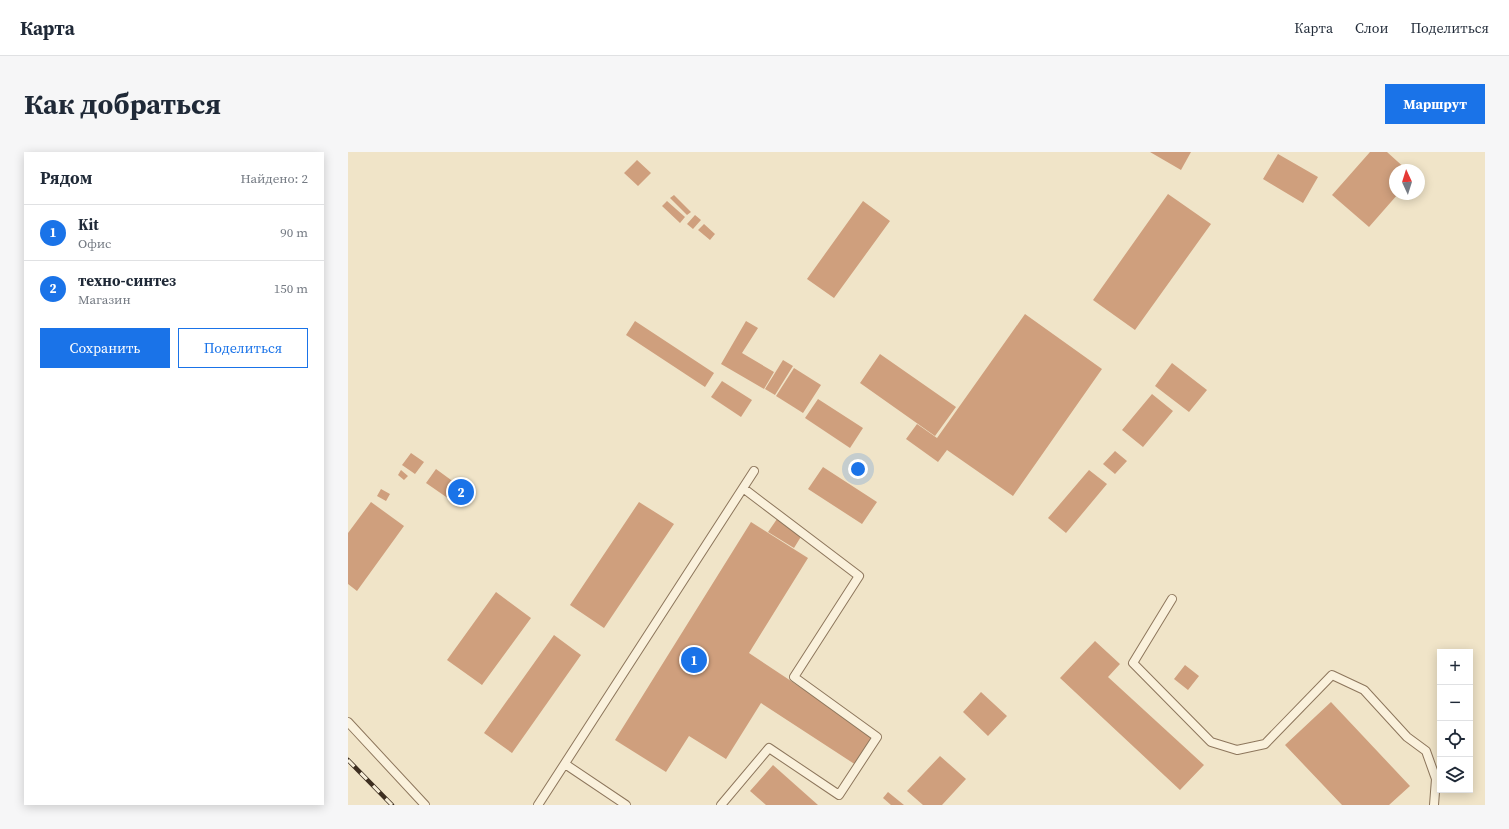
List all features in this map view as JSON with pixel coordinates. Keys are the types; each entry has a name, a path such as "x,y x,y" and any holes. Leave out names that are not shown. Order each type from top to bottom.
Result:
{"lane":[{"path":"538,805 754,471"},
{"path":"720,805 769,748 838,795 877,737 794,677 859,576 742,488"},
{"path":"1172,599 1133,663 1211,742 1238,750 1265,744 1332,675 1364,690 1407,737 1426,752 1436,779 1434,805"},
{"path":"348,722 425,805"},
{"path":"565,764 626,805"}],"building":[{"path":"1150,152 1191,152 1181,170"},
{"path":"1370,152 1387,152 1400,164 1389,164 1389,200 1393,200 1369,227 1332,195"},
{"path":"1278,154 1318,177 1303,203 1263,179"},
{"path":"637,160 651,173 638,186 624,173"},
{"path":"1168,194 1211,224 1135,330 1093,300"},
{"path":"674,195 691,212 687,215 670,198"},
{"path":"667,201 685,217 680,223 662,206"},
{"path":"863,201 890,221 834,298 807,279"},
{"path":"695,215 701,220 693,229 687,224"},
{"path":"704,224 715,234 710,240 698,230"},
{"path":"1025,314 1102,369 1013,496 947,450 938,462 906,439 917,424 937,438"},
{"path":"635,321 714,373 705,387 626,335"},
{"path":"746,321 758,328 742,353 774,372 764,389 721,364"},
{"path":"880,354 956,407 935,436 860,383"},
{"path":"783,360 793,366 775,395 765,389"},
{"path":"1172,363 1207,390 1189,412 1155,386"},
{"path":"794,368 821,385 803,413 776,396"},
{"path":"722,381 752,400 741,417 711,397"},
{"path":"1152,394 1173,411 1143,447 1122,430"},
{"path":"818,399 863,428 850,448 805,418"},
{"path":"1115,451 1127,461 1115,474 1103,464"},
{"path":"411,453 424,462 415,474 402,465"},
{"path":"823,467 877,502 862,524 808,489"},
{"path":"436,469 462,488 452,501 426,483"},
{"path":"401,470 408,476 404,480 398,475"},
{"path":"1089,470 1107,484 1066,533 1048,518"},
{"path":"381,489 390,494 386,501 377,496"},
{"path":"371,502 404,526 357,591 348,584 348,533"},
{"path":"639,502 674,524 604,628 570,605"},
{"path":"777,519 802,535 794,548 768,532"},
{"path":"751,522 808,558 749,653 874,736 856,765 761,703 726,759 689,736 666,772 615,740"},
{"path":"496,592 531,618 482,685 447,660"},
{"path":"554,635 581,655 512,753 484,733"},
{"path":"1095,641 1120,664 1108,677 1204,765 1180,790 1060,678"},
{"path":"1185,665 1199,676 1188,690 1174,679"},
{"path":"981,692 1007,716 988,736 963,712"},
{"path":"1331,702 1410,786 1389,805 1342,805 1285,745"},
{"path":"940,756 966,779 942,805 923,805 907,791"},
{"path":"773,765 818,805 766,805 750,791"},
{"path":"888,792 904,805 891,805 883,798"}],"railway":[{"path":"348,760 392,805"}],"place":[{"name":"техно-синтез","path":"461,492"},
{"name":"Kit","path":"694,660"}]}
